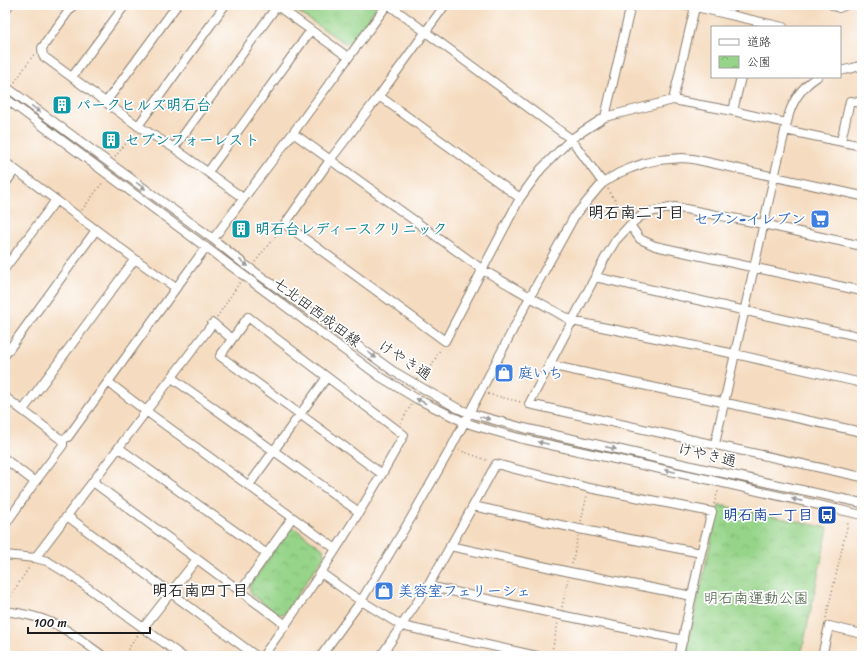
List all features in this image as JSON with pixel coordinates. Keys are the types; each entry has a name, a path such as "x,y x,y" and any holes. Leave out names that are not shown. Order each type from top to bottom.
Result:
{"street":[{"path":"5,11 9,5"},
{"path":"73,5 42,48 43,56 138,126 174,148 243,198"},
{"path":"72,77 125,5"},
{"path":"106,102 177,5"},
{"path":"138,126 225,5"},
{"path":"174,148 276,5 348,57"},
{"path":"213,239 388,5 571,139 603,183"},
{"path":"445,5 379,96 330,160 285,224 445,341 520,198 541,169 571,139 605,117 673,100 733,111 862,146"},
{"path":"605,117 631,5"},
{"path":"832,5 839,8 846,5"},
{"path":"673,100 691,6 754,24 773,26"},
{"path":"208,172 311,30"},
{"path":"841,71 862,65"},
{"path":"733,111 741,78"},
{"path":"715,444 786,126 796,97 805,86 817,78"},
{"name":"けやき通","path":"5,86 213,239 244,264 393,371 457,408 469,413 531,430 862,503"},
{"path":"379,96 520,198"},
{"name":"七北田西成田線","path":"5,98 379,376 417,399 464,422 519,438 713,480 862,515"},
{"path":"841,141 850,101 862,103"},
{"path":"292,133 483,270 572,321 735,354 862,383"},
{"path":"321,656 361,601 411,518 574,217 603,183 619,173 645,163 676,158 693,159 862,196"},
{"path":"5,162 176,288"},
{"path":"5,184 15,170"},
{"path":"5,268 56,200"},
{"path":"862,246 763,224 674,207 654,211 641,216 616,240 595,277 529,404 862,477"},
{"path":"630,225 640,239 655,246 862,291"},
{"path":"5,355 96,230"},
{"path":"63,439 68,436 206,248"},
{"path":"23,410 135,259"},
{"path":"595,277 862,337"},
{"path":"263,656 286,625 336,549 382,474 404,435 248,317 220,356 382,474"},
{"path":"35,558 213,323 232,339"},
{"path":"549,364 862,432"},
{"path":"249,485 327,377"},
{"path":"172,378 359,512"},
{"path":"108,382 146,412 336,549"},
{"path":"5,397 59,438 63,439"},
{"path":"5,525 63,445 63,439"},
{"path":"119,448 267,554"},
{"path":"5,459 35,482"},
{"path":"381,656 428,586 496,464 588,488 712,512 701,553 679,656"},
{"path":"93,482 286,625"},
{"path":"473,506 701,553"},
{"path":"67,516 256,656"},
{"path":"240,592 292,518"},
{"path":"450,546 692,596"},
{"path":"5,555 35,558 47,561 73,577 182,656"},
{"path":"143,628 197,559"},
{"path":"320,573 361,601 402,626 537,656"},
{"path":"428,586 683,640"},
{"path":"5,611 25,614 50,622 77,637 103,656"},
{"path":"822,656 829,626 862,634"}],"path":[{"path":"15,83 36,52 42,48"},
{"path":"114,158 138,126"},
{"path":"78,217 103,182"},
{"path":"603,183 630,225"},
{"path":"255,262 285,224"},
{"path":"213,323 240,282"},
{"path":"424,381 445,341"},
{"path":"485,393 529,404"},
{"path":"397,430 411,405"},
{"path":"457,449 496,464"},
{"path":"712,512 718,491"},
{"path":"826,620 848,523"},
{"path":"5,604 35,558"},
{"path":"122,656 143,628"}],"green space":[{"path":"294,5 377,6 352,42 346,44 292,8"},
{"name":"明石南運動公園","path":"719,505 828,528 801,656 685,656"},
{"path":"294,528 323,549 324,556 284,614 278,614 252,595 249,587 287,531"}],"place":[{"name":"パークヒルズ明石台","path":"62,105"},
{"name":"セブンフォーレスト","path":"111,140"},
{"name":"セブン-イレブン","path":"820,219"},
{"name":"明石台レディースクリニック","path":"241,229"},
{"name":"庭いち","path":"504,373"},
{"name":"明石南一丁目","path":"827,515"},
{"name":"美容室フェリーシェ","path":"384,591"}],"district":[{"name":"明石南二丁目","path":"636,212"},
{"name":"明石南四丁目","path":"200,590"}]}
